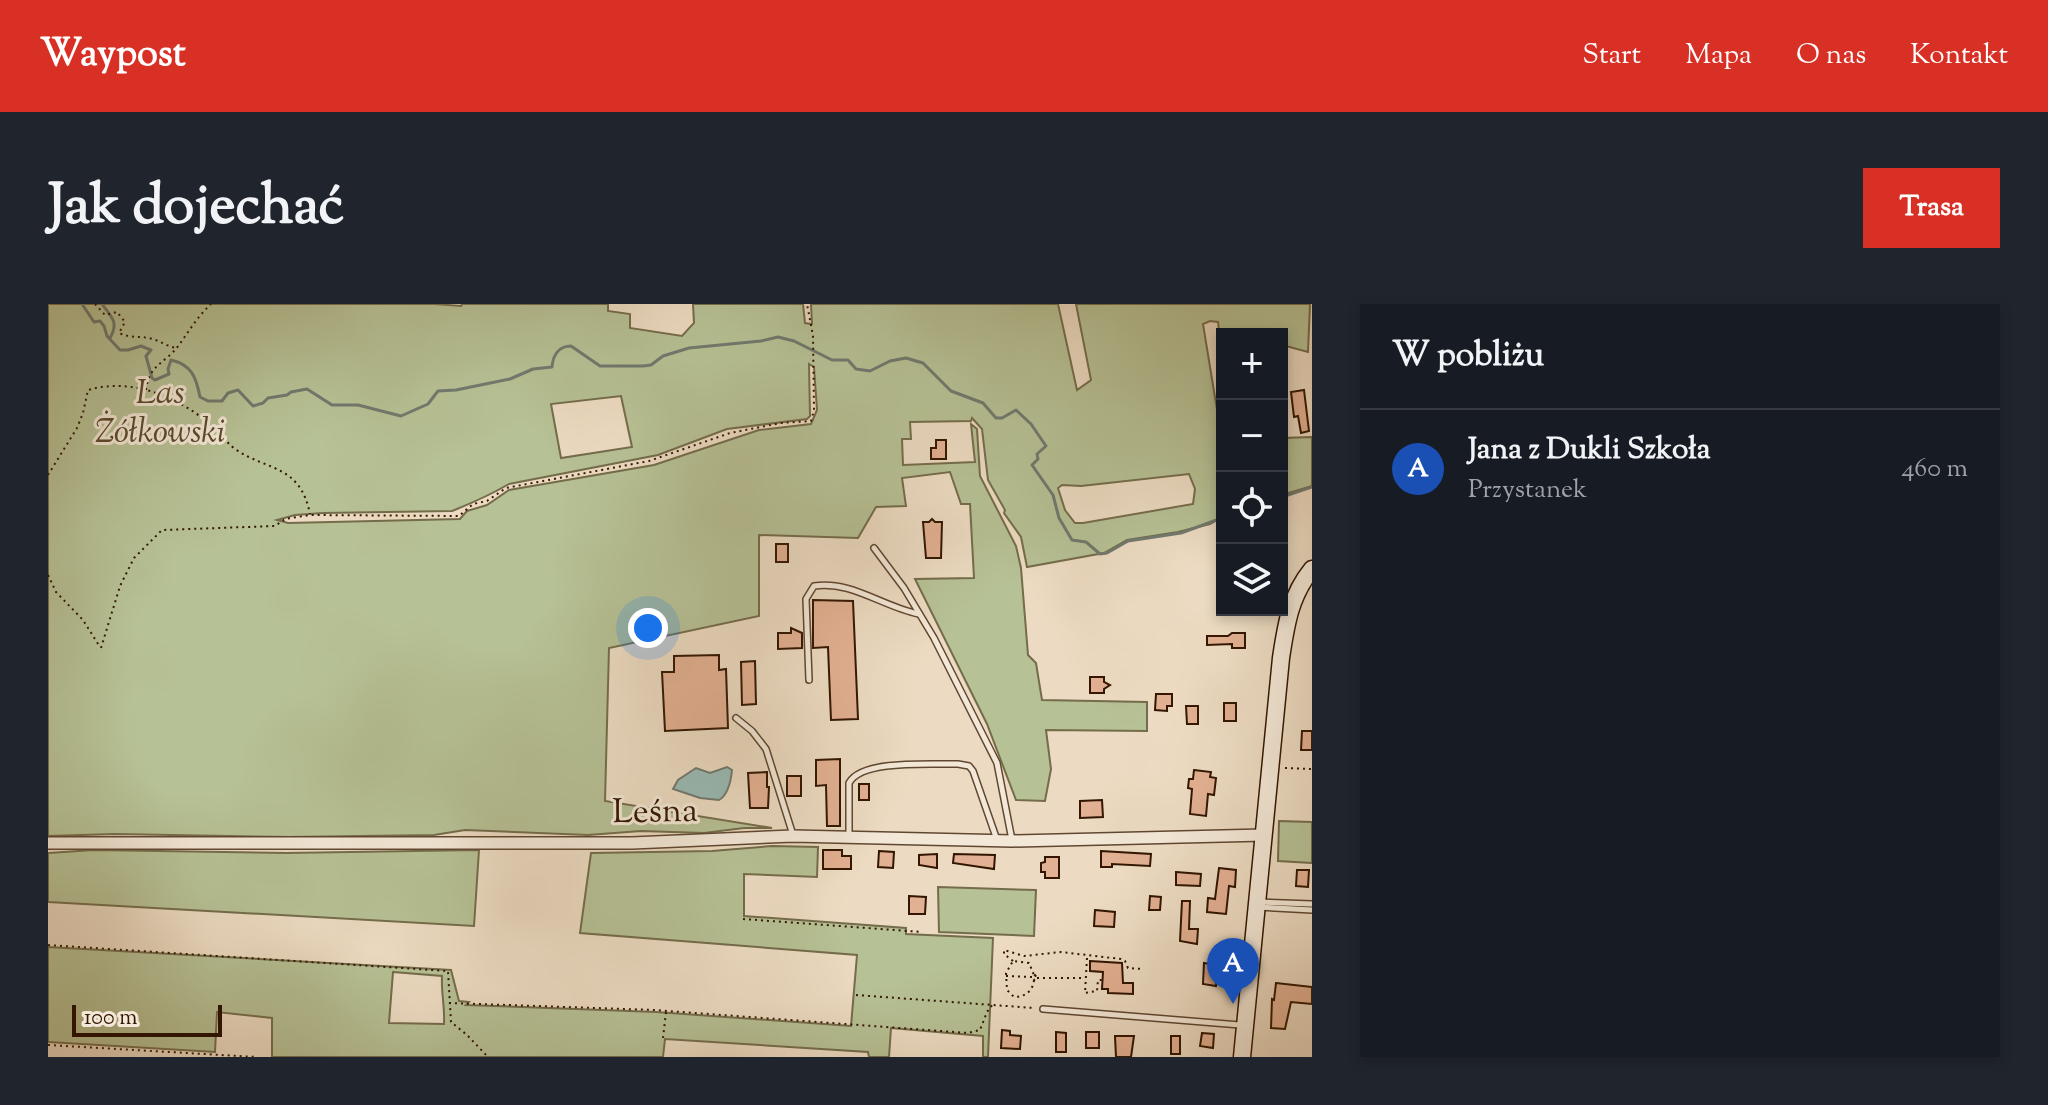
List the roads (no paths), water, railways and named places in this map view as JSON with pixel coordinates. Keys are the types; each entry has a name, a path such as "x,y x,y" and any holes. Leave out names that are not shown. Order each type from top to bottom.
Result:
{"main road":[{"path":"1242,1057 1264,835 1277,774 1281,658 1290,609 1299,585 1312,569"}],"street":[{"name":"Leśna","path":"48,843 632,843 793,836 1012,841 1264,835"}],"lane":[{"path":"874,548 920,614 997,763 1012,841"},
{"path":"809,680 806,599 814,586 847,588 893,608 920,614"},
{"path":"736,718 752,731 766,749 793,836"},
{"path":"849,837 849,783 860,772 879,767 958,764 969,766 973,771 997,841"},
{"path":"1257,904 1312,907"},
{"path":"1043,1009 1245,1025"}],"water":[{"path":"727,767 732,770 730,783 719,800 700,798 673,789 678,780 696,768 710,773"}],"waterway":[{"path":"82,304 94,322 100,321 107,336 120,350 141,346 151,350 146,356 152,378 155,380 169,374 171,360 178,362 192,373 200,397 208,401 222,401 228,393 238,390 253,406 268,398 307,389 332,405 358,405 401,416 428,404 438,391 510,379 533,369 552,367 557,352 567,346 600,366 651,365 663,356 689,348 778,337 794,341 832,360 848,360 856,369 870,371 890,361 906,358 923,363 951,391 983,403 996,418 1016,410 1031,424 1046,446 1037,454 1038,459 1032,465 1053,495 1059,518 1072,540 1086,542 1100,554 1128,541 1181,533 1216,520"},
{"path":"102,304 114,324 110,338"},
{"path":"1288,495 1312,487"}],"place":[{"name":"Jana z Dukli Szkoła","path":"1233,1004"}],"park label":[{"name":"Las Żółkowski","path":"160,414"}]}
